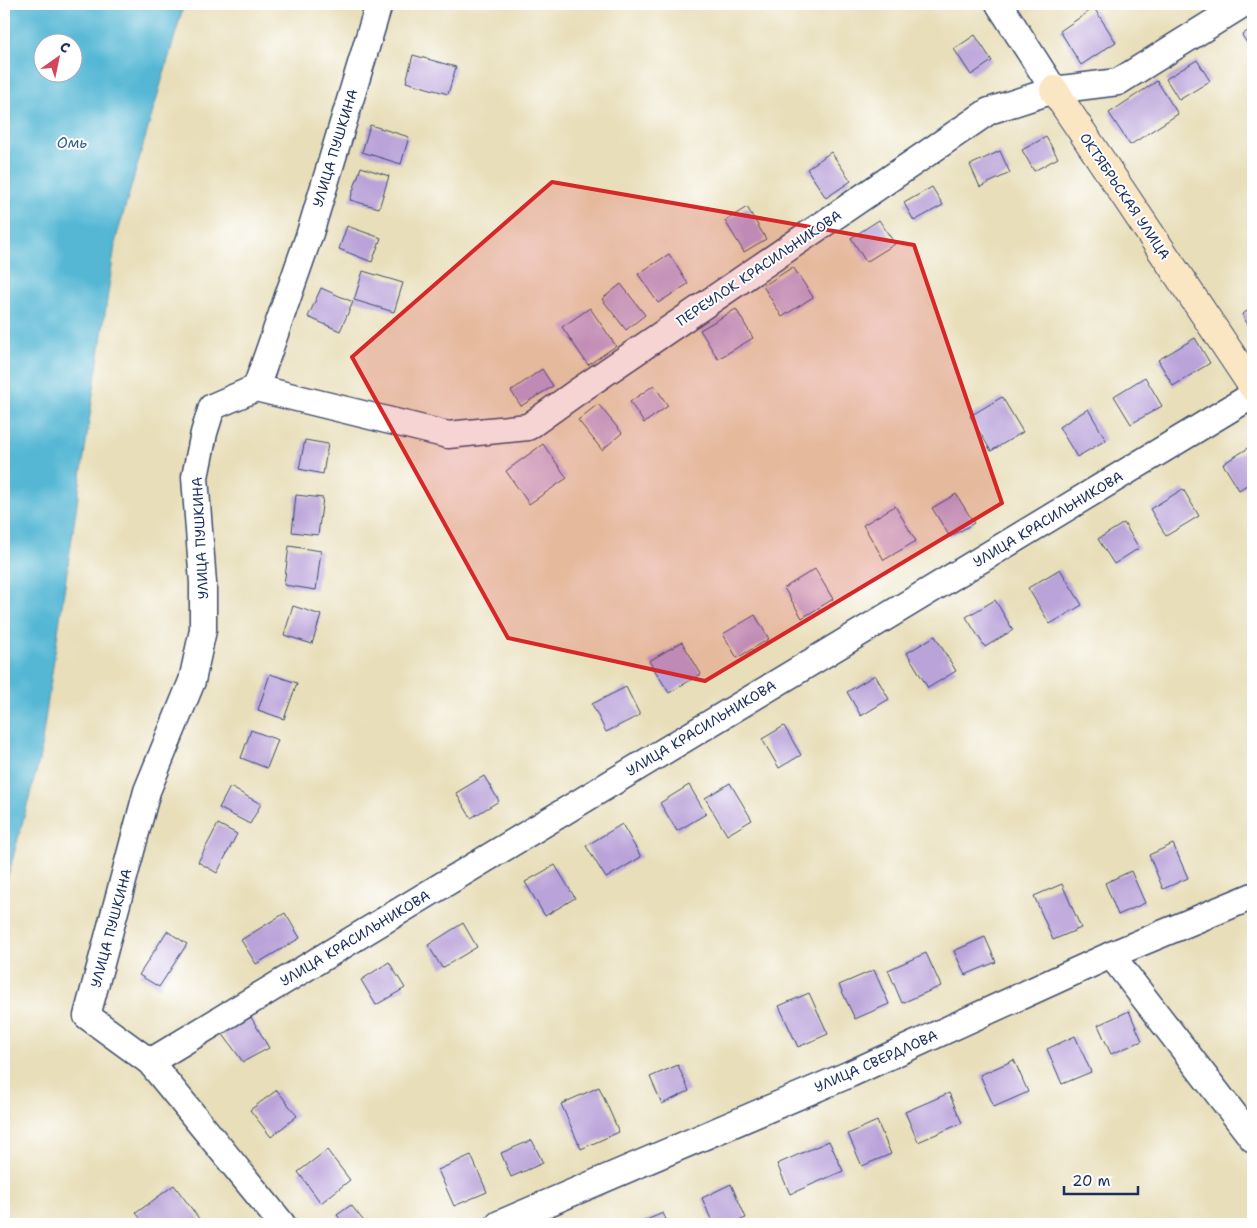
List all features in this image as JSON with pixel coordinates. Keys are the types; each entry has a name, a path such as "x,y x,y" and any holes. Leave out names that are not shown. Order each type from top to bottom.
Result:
{"street":[{"name":"УЛИЦА ПУШКИНА","path":"150,1062 87,1016 147,791 192,681 203,630 203,584 195,477 204,433 212,407 256,388 310,233 379,4"},
{"name":"ОКТЯБРЬСКАЯ УЛИЦА","path":"999,4 1054,90 1253,387"},
{"name":"ПЕРЕУЛОК КРАСИЛЬНИКОВА","path":"256,388 448,435 528,427 989,111 1054,90 1118,82 1243,4"},
{"name":"УЛИЦА КРАСИЛЬНИКОВА","path":"150,1062 1253,395"},
{"name":"УЛИЦА СВЕРДЛОВА","path":"499,1224 850,1074 1110,955 1253,896"},
{"path":"1110,955 1253,1139"},
{"path":"150,1062 282,1224"}],"highlighted area":[{"path":"552,182 914,245 1002,503 705,681 508,638 352,357"}],"water":[{"name":"Омь","path":"4,4 184,4 116,239 39,761 4,891"}],"building":[{"path":"907,4 919,4 911,9"},
{"path":"1094,8 1116,42 1081,65 1060,31"},
{"path":"1253,27 1253,53 1242,35"},
{"path":"975,35 992,61 971,75 954,49"},
{"path":"413,55 456,67 448,94 406,82"},
{"path":"1197,60 1210,81 1179,100 1166,79"},
{"path":"1157,81 1178,114 1130,145 1109,113"},
{"path":"370,125 409,137 401,164 362,152"},
{"path":"1046,137 1058,158 1034,171 1022,150"},
{"path":"1000,151 1010,173 980,187 970,165"},
{"path":"831,152 851,181 826,198 807,169"},
{"path":"361,167 389,176 379,208 350,200"},
{"path":"932,187 943,205 914,221 904,203"},
{"path":"747,207 766,239 744,252 725,221"},
{"path":"879,220 895,244 866,262 851,238"},
{"path":"347,226 381,238 372,262 339,249"},
{"path":"669,254 688,284 658,303 638,274"},
{"path":"793,267 813,297 782,317 763,286"},
{"path":"363,271 403,283 394,312 354,300"},
{"path":"621,284 645,315 626,330 602,299"},
{"path":"321,288 353,302 340,331 308,317"},
{"path":"590,308 616,346 588,365 562,327"},
{"path":"1253,308 1253,334 1242,314"},
{"path":"736,309 753,338 718,359 700,330"},
{"path":"1195,338 1210,363 1173,386 1158,360"},
{"path":"542,369 553,386 521,406 511,391"},
{"path":"1145,377 1162,406 1131,424 1114,396"},
{"path":"654,385 668,406 644,423 630,402"},
{"path":"1002,397 1023,432 991,451 970,416"},
{"path":"598,404 622,433 602,450 578,420"},
{"path":"1088,409 1106,440 1077,457 1059,427"},
{"path":"305,440 328,444 323,474 299,469"},
{"path":"543,444 567,478 529,504 506,471"},
{"path":"1253,445 1253,481 1239,490 1223,464"},
{"path":"1183,489 1199,516 1166,536 1150,509"},
{"path":"956,494 974,523 950,537 932,508"},
{"path":"296,495 323,498 318,535 292,532"},
{"path":"895,506 916,541 884,560 863,525"},
{"path":"1124,523 1139,548 1114,564 1098,539"},
{"path":"289,546 321,551 316,590 284,585"},
{"path":"815,569 833,599 802,618 784,588"},
{"path":"1060,569 1082,605 1050,624 1028,588"},
{"path":"995,600 1013,630 985,647 966,617"},
{"path":"293,606 321,615 312,644 284,635"},
{"path":"755,615 769,639 737,658 723,634"},
{"path":"935,636 956,671 928,688 907,653"},
{"path":"682,642 701,674 669,693 649,661"},
{"path":"270,674 297,683 284,719 258,710"},
{"path":"875,675 889,699 861,716 847,692"},
{"path":"626,687 640,715 606,732 592,704"},
{"path":"784,726 801,755 779,768 762,739"},
{"path":"251,730 278,740 267,768 241,758"},
{"path":"484,776 499,801 471,818 456,793"},
{"path":"730,783 752,820 727,835 705,798"},
{"path":"689,785 706,814 677,831 660,803"},
{"path":"230,787 261,804 250,824 219,808"},
{"path":"218,824 237,834 217,873 198,862"},
{"path":"622,824 641,857 606,878 586,846"},
{"path":"1173,844 1188,878 1163,889 1149,855"},
{"path":"555,865 575,898 545,916 525,882"},
{"path":"1131,871 1145,903 1118,915 1105,883"},
{"path":"1062,884 1081,928 1053,940 1034,896"},
{"path":"285,913 300,938 256,964 241,940"},
{"path":"463,923 477,947 442,968 428,945"},
{"path":"167,931 187,944 159,987 139,975"},
{"path":"985,937 996,962 965,975 954,951"},
{"path":"926,953 941,986 902,1003 888,970"},
{"path":"389,962 405,988 376,1005 361,980"},
{"path":"874,970 889,1004 855,1019 839,985"},
{"path":"809,993 828,1034 798,1047 779,1006"},
{"path":"1129,1011 1142,1041 1111,1054 1098,1025"},
{"path":"251,1017 269,1048 243,1062 222,1033"},
{"path":"1075,1036 1091,1072 1062,1084 1047,1049"},
{"path":"1014,1060 1028,1092 994,1107 980,1075"},
{"path":"678,1065 689,1091 662,1104 650,1077"},
{"path":"599,1087 619,1132 581,1149 561,1104"},
{"path":"277,1090 297,1116 271,1137 250,1110"},
{"path":"949,1093 962,1123 918,1142 905,1112"},
{"path":"877,1121 891,1154 862,1166 848,1134"},
{"path":"532,1140 543,1163 511,1177 501,1153"},
{"path":"829,1141 843,1171 790,1194 777,1164"},
{"path":"327,1150 350,1180 321,1203 298,1172"},
{"path":"471,1155 487,1192 454,1206 438,1170"},
{"path":"731,1184 746,1218 731,1224 713,1224 702,1198"},
{"path":"174,1185 203,1224 145,1224 136,1213"},
{"path":"351,1205 366,1224 344,1224 337,1215"},
{"path":"663,1213 668,1224 637,1224"}]}
